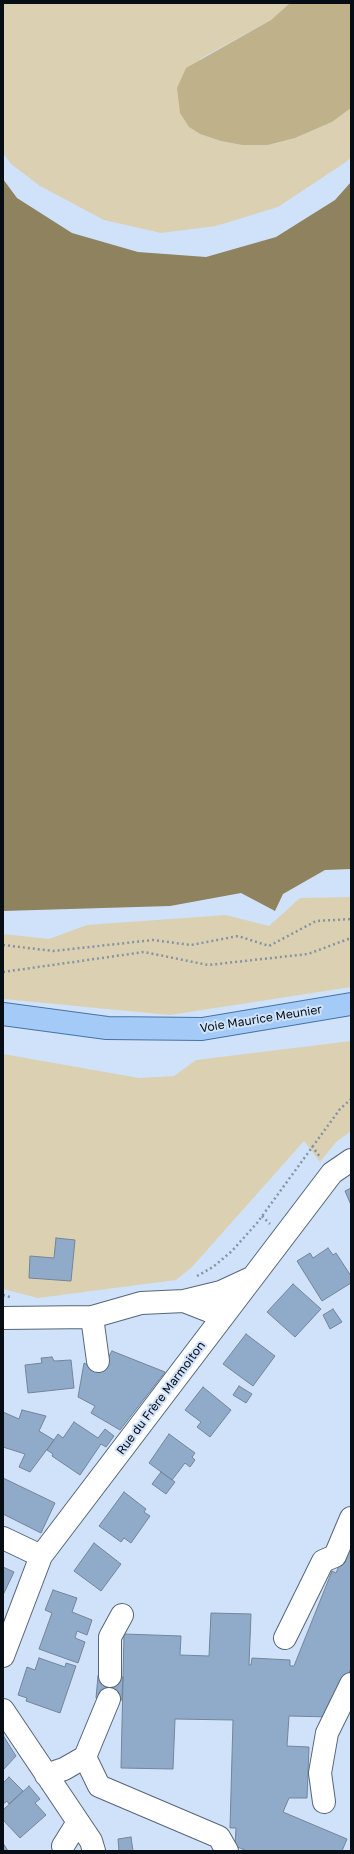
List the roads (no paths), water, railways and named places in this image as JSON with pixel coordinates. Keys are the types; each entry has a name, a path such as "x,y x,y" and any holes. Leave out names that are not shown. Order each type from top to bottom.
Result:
{"main road":[{"name":"Voie Maurice Meunier","path":"3,1014 107,1028 202,1029 351,1004"}],"street":[{"name":"Rue du Frère Marmoiton","path":"3,1656 41,1556 332,1173 351,1160"},
{"path":"3,1318 92,1316 141,1302 184,1301 221,1292 255,1276"},
{"path":"184,1301 212,1312 220,1320"},
{"path":"92,1316 98,1361"},
{"path":"285,1638 323,1561 335,1556 351,1518"},
{"path":"3,1538 41,1556"},
{"path":"110,1676 110,1637 122,1615"},
{"path":"324,1802 320,1773 327,1733 351,1684"},
{"path":"46,1775 64,1769 85,1757 108,1699"},
{"path":"3,1710 91,1841 94,1851"},
{"path":"85,1757 99,1786 219,1837 227,1851"},
{"path":"65,1849 78,1822"}]}
